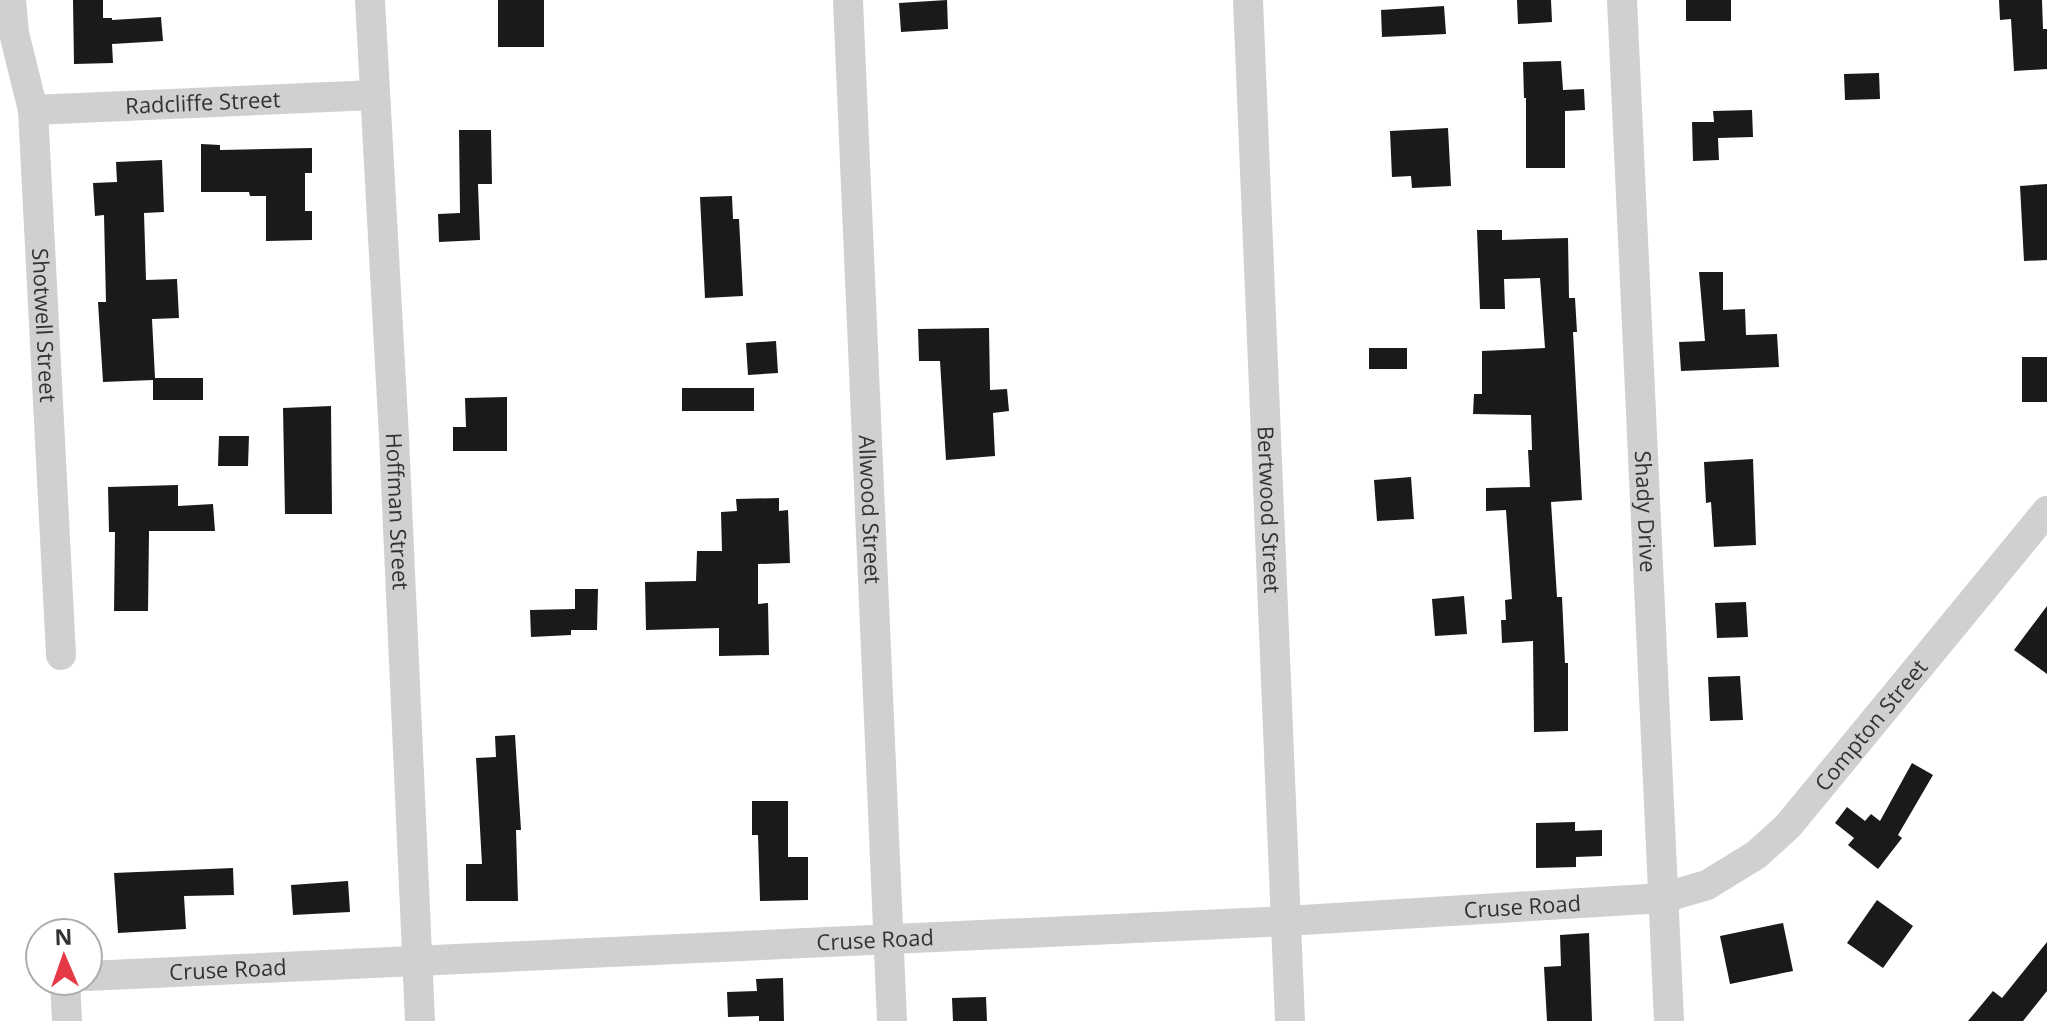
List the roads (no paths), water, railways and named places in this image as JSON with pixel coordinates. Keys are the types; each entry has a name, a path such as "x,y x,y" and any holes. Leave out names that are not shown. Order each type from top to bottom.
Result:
{"street":[{"name":"Shotwell Street","path":"11,0 14,33 33,110 61,655"},
{"name":"Hoffman Street","path":"370,0 395,453 420,1021"},
{"name":"Allwood Street","path":"848,0 892,1021"},
{"name":"Bertwood Street","path":"1248,0 1290,1021"},
{"name":"Shady Drive","path":"1622,0 1669,1021"},
{"name":"Radcliffe Street","path":"33,110 374,95"},
{"name":"Compton Street","path":"1663,898 1707,885 1756,855 1788,826 2047,511"},
{"name":"Cruse Road","path":"104,975 1286,921 1663,898"},
{"path":"66,997 67,1021"}]}
